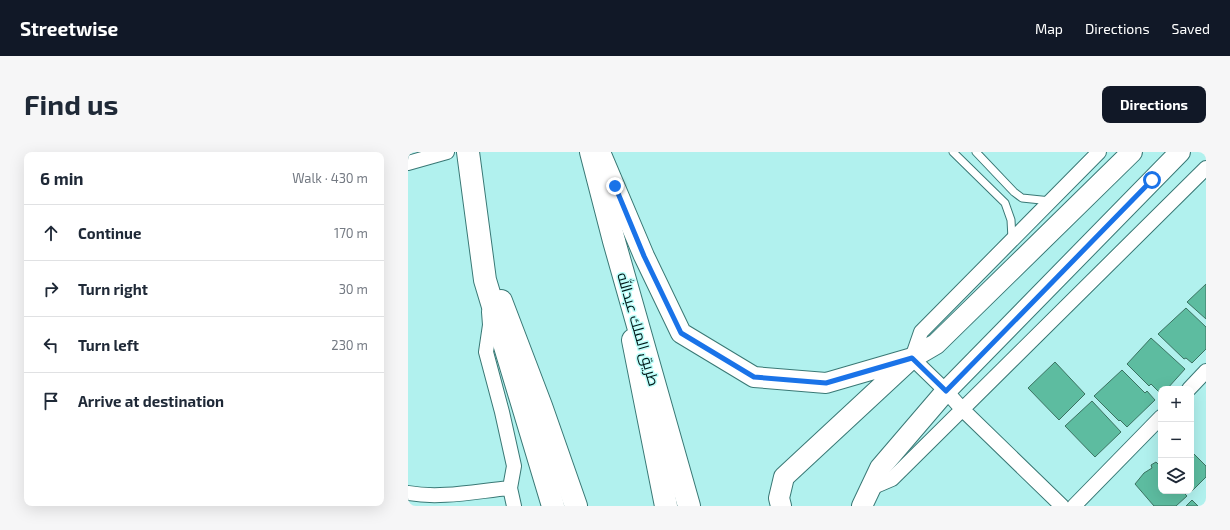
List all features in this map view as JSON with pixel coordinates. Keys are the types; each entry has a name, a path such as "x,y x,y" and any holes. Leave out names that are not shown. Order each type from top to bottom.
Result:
{"main road":[{"path":"468,152 485,280 554,506"},
{"name":"طريق الملك عبدالله","path":"591,152 614,241 689,506"},
{"path":"614,241 666,506"},
{"path":"481,252 541,406 576,506"}],"street":[{"path":"408,163 447,152"},
{"path":"912,358 921,332 1099,152"},
{"path":"781,506 779,498 784,476 912,358 936,344 1132,152"},
{"path":"862,506 880,468 946,391 1180,152"},
{"path":"607,159 615,186 644,256 681,333 754,377 826,383 912,358"},
{"path":"849,506 871,488 892,479 1206,168"},
{"path":"485,280 490,325 486,352 502,412 514,466 510,488 514,506"},
{"path":"912,358 1062,506"},
{"path":"1192,386 1206,371"},
{"path":"1074,506 1158,420"},
{"path":"408,493 418,495 456,494 510,488"}],"lane":[{"path":"953,152 1004,203 1011,220 1012,239"},
{"path":"976,152 1014,192 1022,198 1051,201"}],"building":[{"path":"1206,284 1206,319 1187,302"},
{"path":"1186,308 1206,327 1206,349 1192,363 1186,358 1184,359 1158,334"},
{"path":"1151,338 1185,369 1170,386 1158,386 1158,391 1151,384 1149,386 1127,364"},
{"path":"1055,362 1085,394 1059,420 1028,388"},
{"path":"1122,370 1145,393 1147,391 1155,400 1127,427 1094,396"},
{"path":"1092,401 1121,432 1095,457 1065,426"},
{"path":"1194,454 1206,466 1206,477 1194,489"},
{"path":"1156,462 1158,464 1158,494 1185,494 1187,496 1176,506 1154,506 1135,484 1144,473 1152,468 1151,465"},
{"path":"1192,500 1198,506 1186,506"}],"route":[{"path":"615,186 644,256 681,333 754,377 826,383 912,358 946,391 1152,180"}]}
